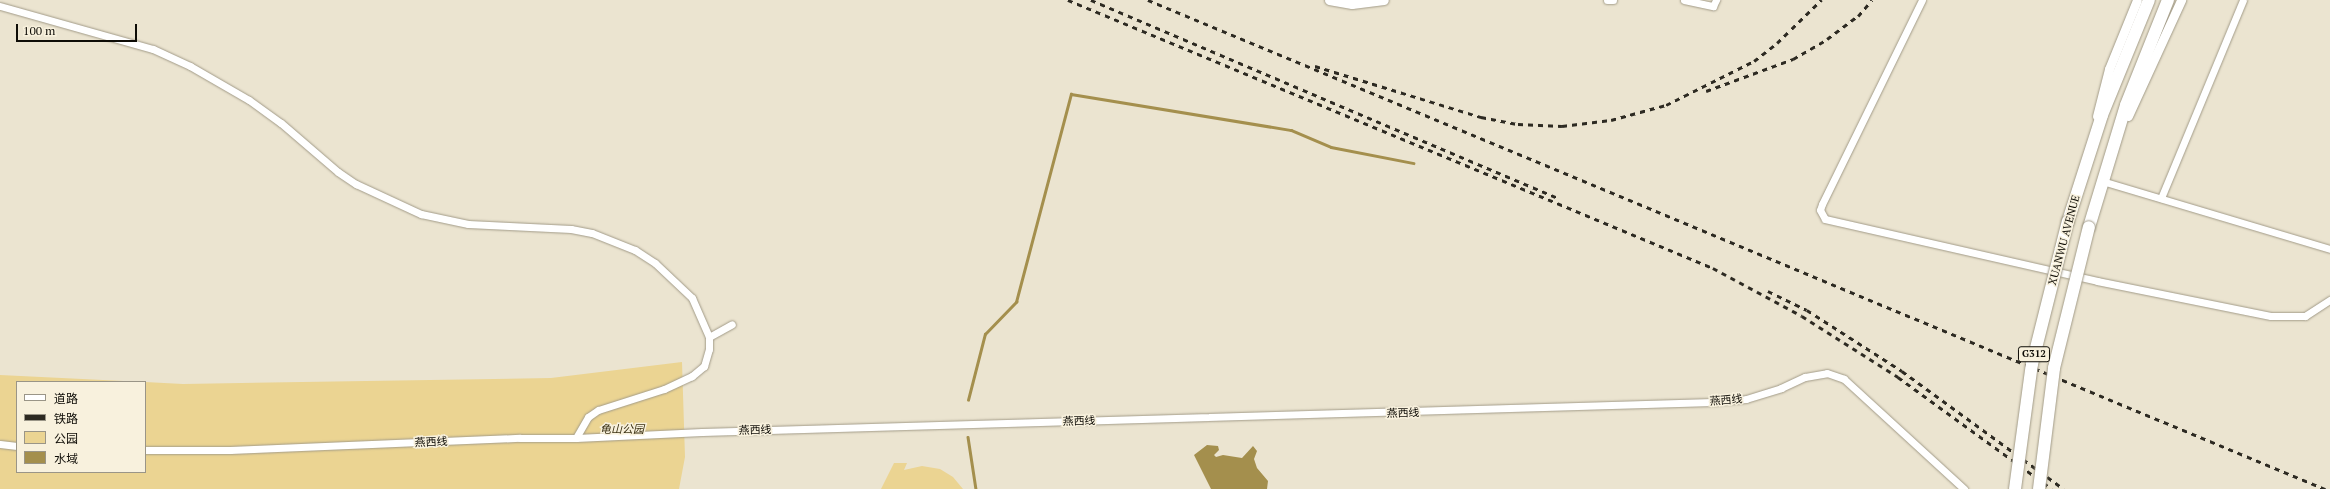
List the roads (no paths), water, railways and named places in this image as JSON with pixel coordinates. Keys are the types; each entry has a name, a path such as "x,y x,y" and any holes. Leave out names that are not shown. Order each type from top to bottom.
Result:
{"highway":[{"name":"XUANWU AVENUE","path":"2015,489 2032,364 2068,221 2084,166 2149,0"},
{"name":"XUANWU AVENUE","path":"2039,489 2054,368 2102,181 2126,105 2168,0"}],"street":[{"path":"1330,0 1352,4 1384,0"},
{"path":"1608,0 1613,0"},
{"path":"1684,0 1713,6 1716,0"},
{"path":"1922,0 1822,204 1820,210 1825,219 2097,280 2271,316 2305,316 2330,300"},
{"path":"2084,166 2109,69 2137,0"},
{"path":"2108,161 2181,0"},
{"path":"2161,198 2243,0"},
{"path":"0,6 153,49 190,66 249,100 282,123 350,180 378,196 421,214 468,224 571,229 611,239 635,250 678,282 692,298 710,337 710,349 704,366 692,376 657,392 598,410 588,417 576,438"},
{"path":"2102,181 2330,249"},
{"path":"710,337 732,324"},
{"name":"燕西线","path":"146,450 237,449 520,438 576,438 702,432 1713,402 1746,399 1781,388 1805,377 1827,373 1844,379 1964,489"},
{"path":"0,444 16,446"}],"water":[{"path":"1207,445 1218,446 1219,450 1214,455 1216,457 1223,455 1242,458 1253,446 1257,451 1254,459 1257,468 1268,481 1267,489 1211,489 1194,455"}],"waterway":[{"path":"968,400 985,334 1016,302 1071,94 1291,130 1331,147 1413,163"},
{"path":"968,437 976,489"}],"railway":[{"path":"1068,0 1713,268 1802,316 1898,377 2052,489"},
{"path":"1091,0 1558,198"},
{"path":"1148,0 2325,489"},
{"path":"1315,66 1481,117 1518,124 1562,126 1611,120 1666,105 1754,61 1777,43 1821,0"},
{"path":"1706,91 1793,59 1827,39 1858,16 1872,0"},
{"path":"1768,291 1807,310 1902,371 2064,489"}],"park label":[{"name":"龟山公园","path":"622,429"}]}
